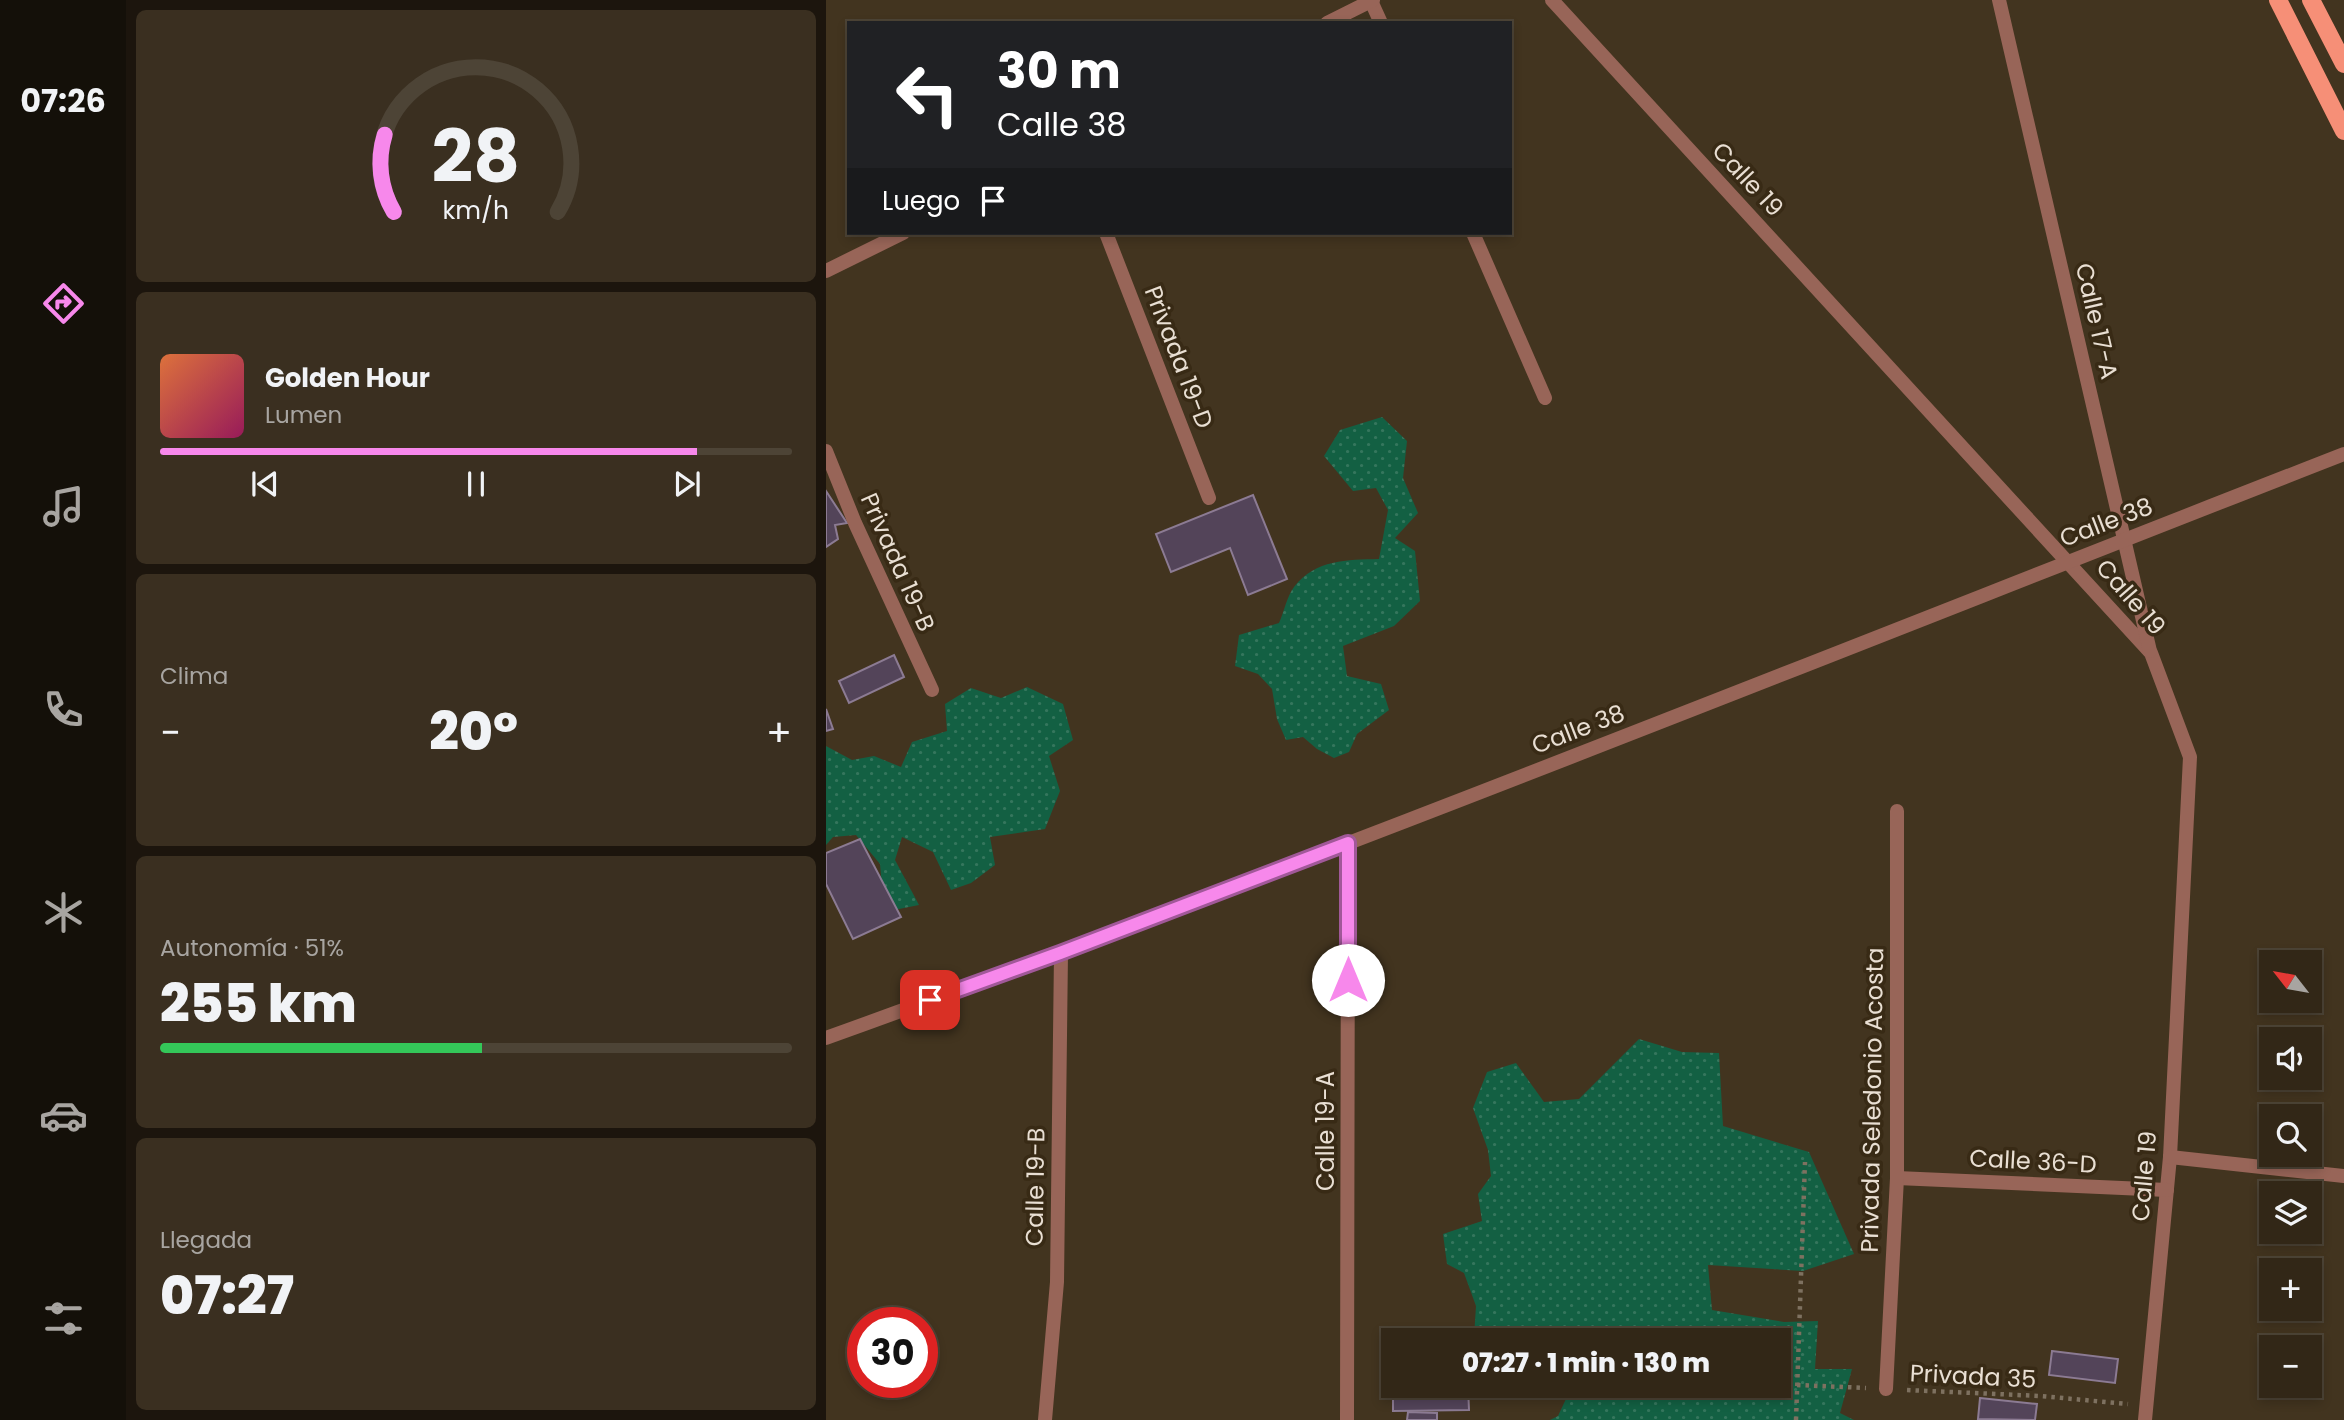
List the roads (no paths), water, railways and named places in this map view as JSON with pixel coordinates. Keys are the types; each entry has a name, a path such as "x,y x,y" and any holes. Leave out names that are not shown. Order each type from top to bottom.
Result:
{"main road":[{"path":"2278,0 2344,131"},
{"path":"2311,0 2344,64"}],"street":[{"path":"1330,21 1372,0 1380,21"},
{"name":"Calle 19","path":"1552,0 2151,653 2190,757 2170,1157 2146,1413"},
{"name":"Calle 17-A","path":"1999,0 2151,653"},
{"path":"826,271 899,235"},
{"name":"Privada 19-D","path":"1107,235 1209,498"},
{"path":"1474,235 1545,398"},
{"name":"Privada 19-B","path":"826,452 855,523 932,690"},
{"name":"Calle 38","path":"826,1038 1060,953 1348,843 2344,454"},
{"name":"Privada Seledonio Acosta","path":"1886,1389 1898,1178 1897,811"},
{"name":"Calle 19-A","path":"1347,1420 1348,843"},
{"name":"Calle 19-B","path":"1045,1420 1056,1282 1060,953"},
{"path":"2170,1157 2344,1176"},
{"name":"Calle 36-D","path":"1898,1178 2167,1189"}]}
